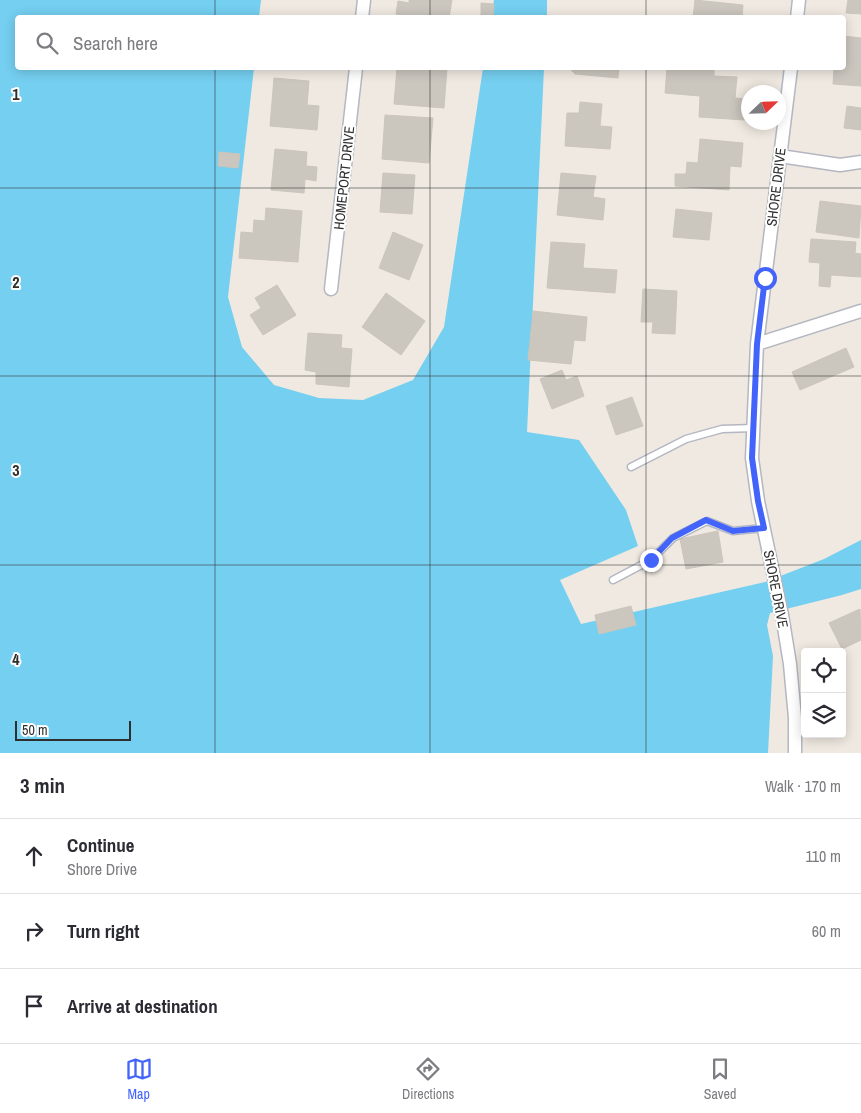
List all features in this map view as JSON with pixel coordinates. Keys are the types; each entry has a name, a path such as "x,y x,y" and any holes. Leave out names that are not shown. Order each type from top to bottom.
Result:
{"street":[{"path":"362,15 364,0"},
{"path":"797,15 799,0"},
{"name":"HOMEPORT DRIVE","path":"331,289 356,70"},
{"name":"SHORE DRIVE","path":"791,70 757,344 752,458 758,501 782,615 792,683 795,753"},
{"path":"780,156 840,164 861,162"},
{"path":"757,344 861,311"}],"lane":[{"path":"631,467 686,439 722,429 754,428"},
{"path":"613,580 651,560 672,538 706,520 733,531 764,528"}],"water":[{"path":"0,0 261,0 259,15 15,15 15,70 254,70 228,297 242,347 274,385 319,398 363,400 413,380 444,327 483,70 544,70 527,432 579,440 626,510 638,546 560,580 581,624 765,582 824,559 861,540 861,589 770,613 767,625 773,656 768,753 0,753"},
{"path":"494,0 547,0 547,15 492,15"}],"building":[{"path":"409,0 452,0 450,15 396,14 398,1 409,3"},
{"path":"695,0 743,5 742,15 693,15"},
{"path":"848,0 861,0 861,14 846,13"},
{"path":"481,3 494,4 493,15 481,15"},
{"path":"846,36 861,38 861,86 833,84 834,70 846,70"},
{"path":"397,70 447,70 444,108 394,104"},
{"path":"571,70 619,70 618,78 575,74"},
{"path":"667,70 714,70 714,76 737,77 735,98 741,98 741,120 699,117 700,96 665,93"},
{"path":"274,78 309,81 307,105 319,106 317,130 270,126"},
{"path":"580,102 602,104 600,126 612,127 610,149 565,146 567,113 579,113"},
{"path":"847,106 861,108 861,130 844,128"},
{"path":"385,115 433,118 429,163 382,159"},
{"path":"700,139 743,143 741,167 730,166 729,190 675,186 675,174 686,174 687,162 698,163"},
{"path":"275,149 307,152 306,166 317,167 316,181 305,179 304,193 271,190"},
{"path":"219,152 240,154 238,168 218,166"},
{"path":"383,173 415,175 412,214 380,212"},
{"path":"561,173 596,176 593,197 605,199 603,220 557,215"},
{"path":"820,201 861,206 859,238 816,232"},
{"path":"266,208 302,211 298,262 239,258 241,232 253,233 254,220 265,221"},
{"path":"676,209 712,213 709,240 673,237"},
{"path":"393,232 423,245 409,280 379,268"},
{"path":"811,239 856,242 855,253 861,254 861,277 831,275 830,287 819,286 820,263 809,262"},
{"path":"551,242 585,244 583,268 617,270 615,293 547,288"},
{"path":"277,285 296,315 263,335 250,315 261,308 255,298"},
{"path":"643,289 677,291 675,334 652,333 653,322 641,322"},
{"path":"386,293 425,321 401,355 362,327"},
{"path":"533,311 587,317 585,341 574,340 571,364 528,360"},
{"path":"308,333 342,335 341,348 352,349 349,387 316,384 316,372 305,370"},
{"path":"846,348 854,367 800,390 792,372"},
{"path":"562,370 566,380 577,376 584,396 552,409 540,379"},
{"path":"632,397 643,426 616,435 606,406"},
{"path":"718,531 723,562 686,569 680,539"},
{"path":"631,606 636,625 599,634 595,615"},
{"path":"860,609 861,640 842,648 829,623"}],"route":[{"path":"651,560 672,538 706,520 733,531 764,528 752,458 757,344 765,278"}]}
